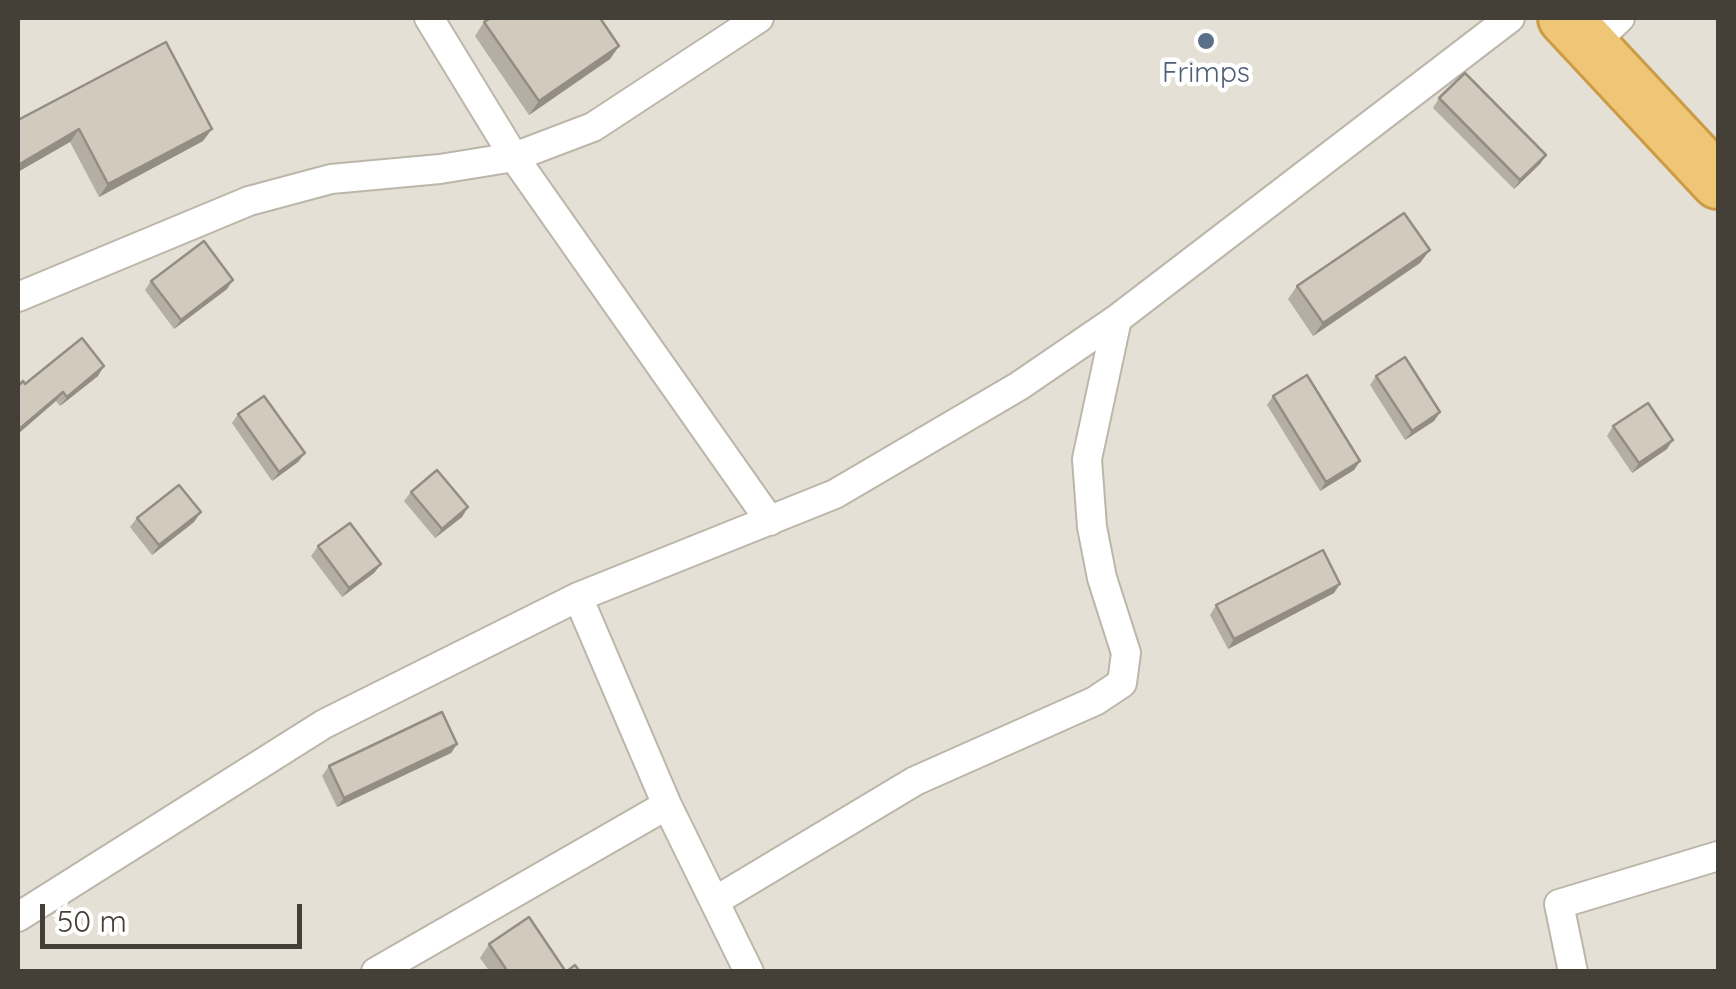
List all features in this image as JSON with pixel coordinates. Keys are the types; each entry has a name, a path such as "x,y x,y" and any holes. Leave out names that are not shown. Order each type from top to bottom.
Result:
{"highway":[{"path":"1593,26 1718,182"}],"street":[{"path":"429,18 514,156 770,521"},
{"path":"18,298 249,201 332,180 440,169 514,156 594,127 759,18"},
{"path":"18,918 324,724 578,597 835,494 1019,386 1117,319 1510,18"},
{"path":"714,902 916,781 1095,701 1122,684 1126,653 1102,578 1092,527 1087,459 1117,319"},
{"path":"578,597 668,805 750,972"},
{"path":"376,972 668,805"},
{"path":"1573,972 1560,904 1718,856"}],"shaded area":[{"path":"18,18 1718,18 1718,971 18,971"}],"building":[{"path":"491,18 600,18 619,46 539,101 484,22"},
{"path":"166,42 212,129 108,184 79,129 18,165 18,120"},
{"path":"1465,73 1546,155 1520,180 1439,98"},
{"path":"1404,213 1430,250 1323,323 1297,286"},
{"path":"204,241 233,280 181,320 151,281"},
{"path":"82,338 104,366 67,397 63,392 18,430 18,386"},
{"path":"1405,357 1440,412 1412,431 1376,376"},
{"path":"1307,375 1360,461 1326,482 1273,396"},
{"path":"264,396 305,453 279,472 238,414"},
{"path":"1648,403 1673,440 1639,463 1613,426"},
{"path":"437,470 468,507 442,529 411,492"},
{"path":"179,485 201,512 159,545 137,518"},
{"path":"350,523 381,564 349,588 318,546"},
{"path":"1323,550 1340,584 1234,639 1216,605"},
{"path":"442,712 457,744 344,798 329,766"},
{"path":"529,917 566,972 508,972 489,944"}],"place":[{"name":"Frimps","path":"1206,41"}]}
